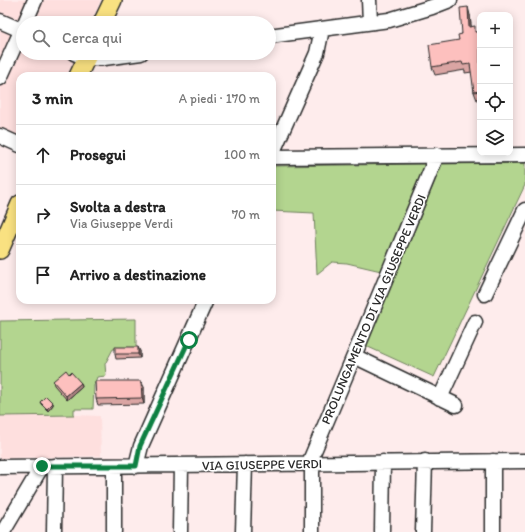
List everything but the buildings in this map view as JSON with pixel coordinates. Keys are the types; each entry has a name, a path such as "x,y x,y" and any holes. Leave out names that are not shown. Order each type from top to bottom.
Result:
{"main road":[{"path":"105,16 113,0"},
{"path":"79,72 82,60"},
{"path":"0,250 16,213"}],"street":[{"path":"29,16 36,0"},
{"path":"369,0 370,22"},
{"path":"276,35 389,20 424,5 450,0"},
{"path":"0,21 16,26"},
{"path":"276,146 317,53 321,29"},
{"path":"0,78 16,43"},
{"path":"0,136 16,143"},
{"path":"276,155 525,154"},
{"name":"PROLUNGAMENTO DI VIA GIUSEPPE VERDI","path":"310,463 437,155"},
{"path":"485,294 525,210"},
{"path":"136,466 140,446 204,304"},
{"path":"440,398 475,322"},
{"path":"354,356 456,405"},
{"path":"422,532 425,461"},
{"path":"493,461 493,532"},
{"name":"VIA GIUSEPPE VERDI","path":"0,467 525,461"},
{"path":"382,532 383,462"},
{"path":"310,463 312,532"},
{"path":"243,532 244,464"},
{"path":"180,532 181,465"},
{"path":"3,532 48,466"},
{"path":"48,466 54,532"},
{"path":"114,466 114,532"}],"shaded area":[{"path":"0,0 101,0 94,16 16,16 16,60 75,60 69,72 16,72 16,138 0,131"},
{"path":"0,416 100,416 101,456 0,458"}],"green space":[{"path":"525,163 525,185 434,377 366,346 442,164"},
{"path":"425,164 427,167 381,271 347,263 332,262 317,274 314,213 276,211 276,166"},
{"path":"136,319 136,349 113,349 105,364 106,376 97,377 94,385 93,409 74,409 74,415 0,416 0,321"}],"route":[{"path":"42,466 136,466 140,446 189,340"}]}
